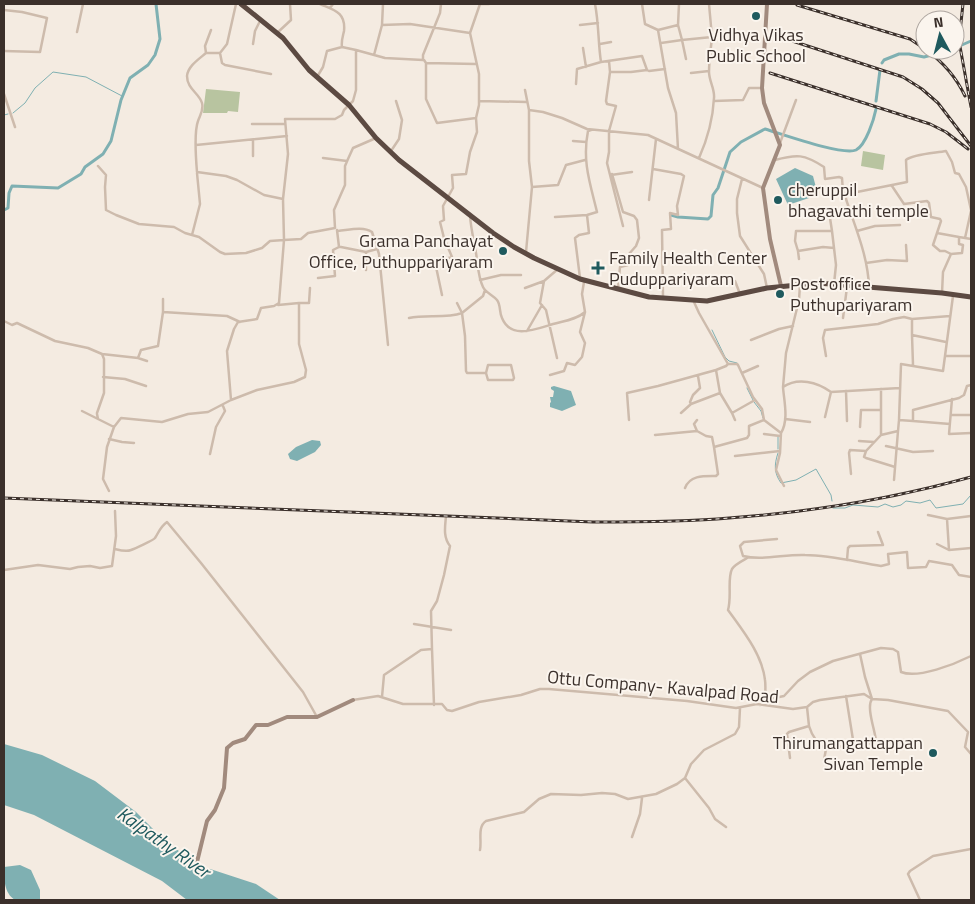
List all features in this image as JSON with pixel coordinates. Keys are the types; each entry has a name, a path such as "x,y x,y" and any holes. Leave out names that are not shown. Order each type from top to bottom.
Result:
{"highway":[{"path":"240,4 249,7 277,33 309,70 349,105 390,152 493,233 526,254 558,270 618,289 663,299 707,301 767,288 800,284 869,286 942,292 971,297"}],"street":[{"path":"77,32 82,4"},
{"path":"236,4 227,44 220,53 222,63 271,74"},
{"path":"277,33 291,20 290,4"},
{"path":"320,4 330,8 344,19 342,47"},
{"path":"330,8 333,4"},
{"path":"374,55 382,25 383,4"},
{"path":"423,60 423,55 440,13 441,4"},
{"path":"418,266 452,257 440,222 444,220 443,206 453,188 452,175 466,174 470,152 477,132 476,118 480,101 479,74 470,33 480,4 489,4"},
{"path":"595,4 601,62"},
{"path":"642,4 645,24 658,30 678,26"},
{"path":"679,4 678,26 686,59"},
{"path":"699,158 708,131 714,101 714,90 709,72 712,37 709,4"},
{"path":"767,4 762,88 764,103 780,145"},
{"path":"4,10 47,18 40,52 4,51"},
{"path":"253,44 255,31 261,19"},
{"path":"580,25 598,23"},
{"path":"382,25 410,24 470,33"},
{"path":"206,53 205,46 211,30"},
{"path":"658,30 668,88 676,113 678,149"},
{"path":"660,44 712,37"},
{"path":"600,44 611,42"},
{"path":"317,77 323,67 327,51 342,47 385,58 423,60 426,63 476,64"},
{"path":"583,48 586,67"},
{"path":"278,305 284,240 283,199 288,154 285,124 287,118 306,120 338,118 353,101 356,90 356,50"},
{"path":"192,235 200,204 196,145 198,122 203,105 188,84 187,77 189,69 206,53 220,53"},
{"path":"576,84 577,69 601,62 642,56 647,70"},
{"path":"609,61 610,72 606,101 607,104 616,106 608,131 609,152 606,163 623,212 634,216 637,220 639,238 636,246 629,254 628,265 620,267 618,289"},
{"path":"426,63 426,99 437,123 476,118"},
{"path":"610,72 647,70 650,72 665,69"},
{"path":"691,73 709,72"},
{"path":"714,101 743,100 748,88 762,88"},
{"path":"525,90 529,110 529,161 532,187 526,254"},
{"path":"4,94 15,127"},
{"path":"781,286 770,239 762,188 786,131 796,100"},
{"path":"390,152 398,139 402,120 396,101"},
{"path":"480,101 527,102"},
{"path":"529,110 543,112 591,130 648,135 762,188"},
{"path":"252,124 285,124"},
{"path":"555,217 587,215 597,212 584,160 588,131 591,130"},
{"path":"196,145 287,136"},
{"path":"339,247 338,231 335,228 333,215 346,185 345,171 347,161 353,148 358,144 367,143 376,138"},
{"path":"650,200 656,139"},
{"path":"253,140 253,156"},
{"path":"574,141 586,142"},
{"path":"846,194 908,182 906,160 910,157 920,157 926,154 946,151 955,173 959,174 963,179 971,211 965,238"},
{"path":"774,160 794,154 824,167 825,179 842,178 844,192 866,263 869,286"},
{"path":"323,158 347,161"},
{"path":"532,187 558,185 566,165 584,160"},
{"path":"98,166 106,175 104,190 106,210 131,221 174,226 182,232 201,239 225,254 246,253 262,248 270,241 301,239 308,232 335,228"},
{"path":"652,169 684,176 678,215 670,213 671,229 662,230 663,299"},
{"path":"197,172 226,176 238,180 264,195 283,199"},
{"path":"611,175 632,172"},
{"path":"611,175 623,226"},
{"path":"742,179 736,213 740,236 764,274 767,288"},
{"path":"892,186 904,204 929,203 931,217 940,220 939,229 933,244 940,252 962,253 963,245 959,244 959,237"},
{"path":"550,375 564,371 568,363 574,366 582,357 585,343 580,332 585,312 576,238 578,235 589,233 587,215"},
{"path":"470,216 470,226 480,280 485,290 498,300 501,316 506,324 515,330 527,331 574,318 585,312"},
{"path":"830,218 836,265 834,284"},
{"path":"857,232 875,226 900,225"},
{"path":"338,231 353,229 370,230 379,254 388,345"},
{"path":"798,259 795,241 796,231 832,231"},
{"path":"936,233 971,239"},
{"path":"866,263 887,260 907,261 906,245"},
{"path":"318,278 336,276 333,250 339,247 366,252 376,249"},
{"path":"798,251 823,247 834,248"},
{"path":"366,252 366,270"},
{"path":"942,292 943,272 951,254"},
{"path":"435,262 442,295"},
{"path":"524,288 544,281 558,270"},
{"path":"480,280 501,275 521,275"},
{"path":"544,281 540,303 546,310 556,358"},
{"path":"735,281 740,294"},
{"path":"783,484 776,470 785,419 783,387 786,353 799,300 800,284"},
{"path":"842,318 847,285"},
{"path":"163,312 227,316 240,322 257,319 261,308 309,303 310,288"},
{"path":"410,318 416,316 455,316 462,313 483,296 485,290"},
{"path":"894,480 901,364 943,371 953,294"},
{"path":"138,358 141,350 158,346 163,299"},
{"path":"694,300 699,313 728,364"},
{"path":"457,303 462,313 466,371 467,373 486,373"},
{"path":"109,491 103,479 109,439 114,427 121,418 162,422 188,414 208,412 231,400 258,390 294,382 305,377 306,370 299,344 299,304"},
{"path":"527,331 542,305"},
{"path":"826,356 823,338 825,330 878,324 900,317 912,319 950,316"},
{"path":"912,319 912,365"},
{"path":"4,321 12,325 17,323 55,341 88,348 102,354 138,358 147,361"},
{"path":"231,400 227,354 234,329 240,322"},
{"path":"751,340 779,328 793,326"},
{"path":"912,335 946,342"},
{"path":"98,419 97,413 104,393 104,359 102,354"},
{"path":"945,356 971,356"},
{"path":"628,420 627,393 698,376 728,364 736,364 755,400 762,409 764,420 781,434"},
{"path":"488,365 511,365 514,378 513,380 488,380 486,373 488,365"},
{"path":"742,373 758,366"},
{"path":"716,370 720,393 735,420"},
{"path":"691,404 693,395 700,388 698,376"},
{"path":"103,377 125,379 146,386"},
{"path":"783,387 792,382 802,382 822,385 831,392 900,388"},
{"path":"912,421 913,410 964,395 967,386 971,385"},
{"path":"881,389 881,435"},
{"path":"846,391 847,421"},
{"path":"825,417 831,392"},
{"path":"681,413 691,404 720,393"},
{"path":"952,399 949,434 971,433"},
{"path":"732,413 755,400"},
{"path":"210,454 216,428 225,411 223,405"},
{"path":"860,427 861,410 881,410"},
{"path":"82,411 114,427"},
{"path":"951,416 971,415"},
{"path":"785,419 810,422"},
{"path":"697,420 694,424 697,431"},
{"path":"714,447 747,438 749,426 764,420"},
{"path":"899,420 950,424"},
{"path":"655,435 697,431 712,437 718,474 690,480 685,488"},
{"path":"895,468 864,457 866,451 881,435 898,431"},
{"path":"764,434 781,434"},
{"path":"109,439 134,443"},
{"path":"859,441 874,442"},
{"path":"886,446 913,452 933,451"},
{"path":"851,474 848,453 850,450 866,451"},
{"path":"735,456 780,451"},
{"path":"4,570 38,565 70,569 78,566 100,568 112,566 116,536 115,511"},
{"path":"928,515 947,519 971,516"},
{"path":"434,705 431,611 437,601 450,555 450,546 446,540 445,533 446,516"},
{"path":"947,519 950,550"},
{"path":"115,549 130,550 150,542 166,522 201,562 303,692 317,717"},
{"path":"847,560 848,548 850,546 883,545 878,532"},
{"path":"777,539 744,542 740,546 740,551 743,556 750,557 806,554 829,556 881,566 889,564 888,554 907,552 908,568 926,567 929,561 952,565 959,575 971,577"},
{"path":"937,544 950,550 971,548"},
{"path":"750,557 734,566 731,570 731,598 728,610 742,627 761,664 765,679 765,700"},
{"path":"414,624 451,630"},
{"path":"760,705 765,700 784,696 798,681 821,666 845,657 881,648 893,649 898,652 901,672 906,674 934,671 971,656"},
{"path":"382,697 384,675 421,650 432,649"},
{"path":"826,749 839,745 847,748 876,741 869,708 869,703 872,699 860,654"},
{"name":"Ottu Company- Kavalpad Road","path":"353,700 382,697 403,704 442,704 447,710 452,711 479,702 521,695 540,689 687,701 740,708 760,705 793,709 807,707 813,702 864,694 872,699 888,700 948,711 968,732 965,747 971,754"},
{"path":"846,696 854,746"},
{"path":"197,862 207,821 215,810 224,788 227,748 229,745 245,739 256,725 268,725 287,717 317,717 353,700"},
{"path":"807,707 812,734 820,745 826,749"},
{"path":"480,850 482,842 480,827 482,824 486,821 524,812 546,795 602,792 628,799 656,794 677,784 685,778 691,764 704,750 735,734 739,727 740,708"},
{"path":"790,758 787,734 809,726"},
{"path":"824,760 826,749"},
{"path":"685,778 709,808 715,819 726,826"},
{"path":"632,837 640,814 642,797"},
{"path":"920,900 908,874 910,871 933,856 971,849"}],"green space":[{"path":"206,89 240,92 238,112 203,113"},
{"path":"863,151 885,155 883,170 861,166"}],"water":[{"path":"795,168 813,176 818,195 788,205 776,179"},
{"path":"554,386 571,391 576,405 562,411 550,407 550,397 553,397 554,391 551,387"},
{"path":"312,440 320,441 321,445 315,452 297,461 290,459 288,454 296,447"},
{"name":"Kalpathy River","path":"4,744 42,755 95,781 136,812 164,840 198,865 256,884 280,900 187,900 162,881 34,815 4,805"},
{"path":"20,865 31,870 40,890 40,900 15,900 9,894 5,881 4,867"}],"waterway":[{"path":"4,210 8,208 9,193 12,186 58,188 81,174 85,167 103,154 111,141 121,100 130,78 148,65 155,55 160,39 156,4"},
{"path":"965,44 971,41"},
{"path":"882,63 884,60 899,54 915,55"},
{"path":"876,101 880,70"},
{"path":"13,113 25,103 35,88 53,72 86,77 122,96"},
{"path":"671,215 708,219 711,216 713,195 718,188 730,152 741,142 765,129 826,147 839,150 856,150 866,137 876,109"},
{"path":"4,115 8,114"},
{"path":"712,330 725,357 729,361 737,363"},
{"path":"747,388 753,400"},
{"path":"754,402 761,411 763,418"},
{"path":"778,437 778,449"},
{"path":"778,453 775,469 781,483 796,480 816,469 831,495 832,501"},
{"path":"833,508 845,508 853,505 878,507 885,504 893,507 901,505 906,501 920,503 930,500 936,508 963,504 971,495"}],"railway":[{"path":"963,4 959,41 971,107"},
{"path":"797,5 910,39 915,42"},
{"path":"780,37 903,77 922,89 938,103 971,146"},
{"path":"938,60 958,82 965,96"},
{"path":"770,73 930,124 946,132 968,149"},
{"path":"4,498 593,522 661,522 729,518 851,504 971,477"}],"place":[{"name":"Vidhya Vikas Public School","path":"756,16"},
{"name":"cheruppil bhagavathi temple","path":"778,200"},
{"name":"Grama Panchayat Office, Puthuppariyaram","path":"503,251"},
{"name":"Family Health Center Puduppariyaram","path":"598,268"},
{"name":"Post office Puthupariyaram","path":"780,294"},
{"name":"Thirumangattappan Sivan Temple","path":"933,753"}]}
